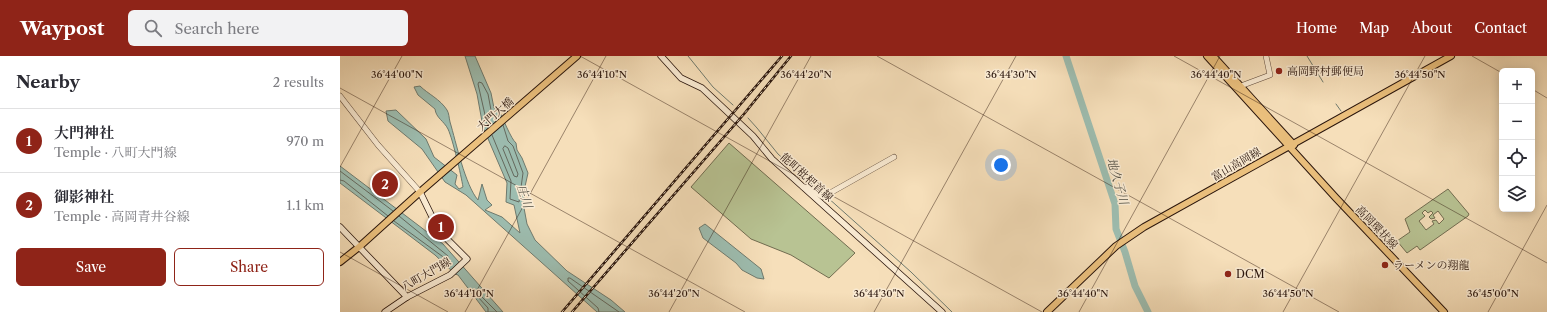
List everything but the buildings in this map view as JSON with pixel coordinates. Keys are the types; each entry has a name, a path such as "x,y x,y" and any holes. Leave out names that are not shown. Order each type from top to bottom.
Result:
{"main road":[{"name":"大門大橋","path":"340,262 577,56"},
{"name":"能町枇杷首線","path":"661,56 681,78 702,88 802,187 942,312"},
{"name":"高岡環状線","path":"1207,56 1238,87 1290,144 1336,198 1444,312"},
{"name":"高岡環状線","path":"1213,56 1238,87"},
{"name":"富山高岡線","path":"1047,312 1116,246 1126,239 1290,144 1451,56"},
{"name":"八町大門線","path":"385,312 407,297 450,274 467,259 439,231 423,190"},
{"path":"340,227 407,297"}],"street":[{"path":"1238,87 1270,75 1266,56"},
{"path":"340,96 378,145 423,190"},
{"path":"802,187 806,187 824,196 894,157"}],"green space":[{"path":"729,143 855,253 829,278 791,255 751,239 691,187"},
{"path":"1448,189 1469,214 1420,250 1417,246 1407,253 1397,241 1410,232 1405,219","holes":["1425,210 1428,213 1431,211 1433,213 1429,217 1431,219 1435,218 1433,215 1438,211 1444,219 1439,224 1436,220 1432,221 1434,224 1426,230 1419,221 1425,216 1422,213"]}],"water":[{"path":"465,56 475,56 491,93 494,108 498,109 509,133 516,143 517,150 528,173 524,191 524,208 527,224 535,240 567,271 611,300 625,312 597,312 466,195 445,182 422,149 388,121 386,111 396,110 426,139 434,157 457,175 455,184 459,189 463,187 459,166 448,129 437,115 435,109 418,95 414,87 420,86 437,100 448,111 461,163 473,193 478,200 482,184 487,200 492,205 485,210 502,217 520,233 514,205 506,202 507,183 483,127 477,94"},
{"path":"340,166 443,244 503,312 486,312 458,275 455,274 435,255 340,183"},
{"path":"705,224 761,269 764,279 757,278 742,270 736,263 703,238 699,228"}],"waterway":[{"path":"688,56 713,87 733,105"},
{"name":"地久子川","path":"1066,56 1115,204 1116,229 1125,252 1135,286 1148,312"},
{"path":"1307,56 1323,82"},
{"path":"1336,104 1341,111"},
{"path":"748,118 778,154 823,194"},
{"path":"827,197 911,272 952,312"}],"railway":[{"path":"562,312 782,56"},
{"path":"572,312 744,114 791,56"}],"place":[{"name":"高岡野村郵便局","path":"1279,71"},
{"name":"御影神社","path":"385,184"},
{"name":"大門神社","path":"441,227"},
{"name":"ラーメンの翔龍","path":"1385,265"},
{"name":"DCM","path":"1228,274"}],"water label":[{"name":"庄川","path":"525,196"}]}
